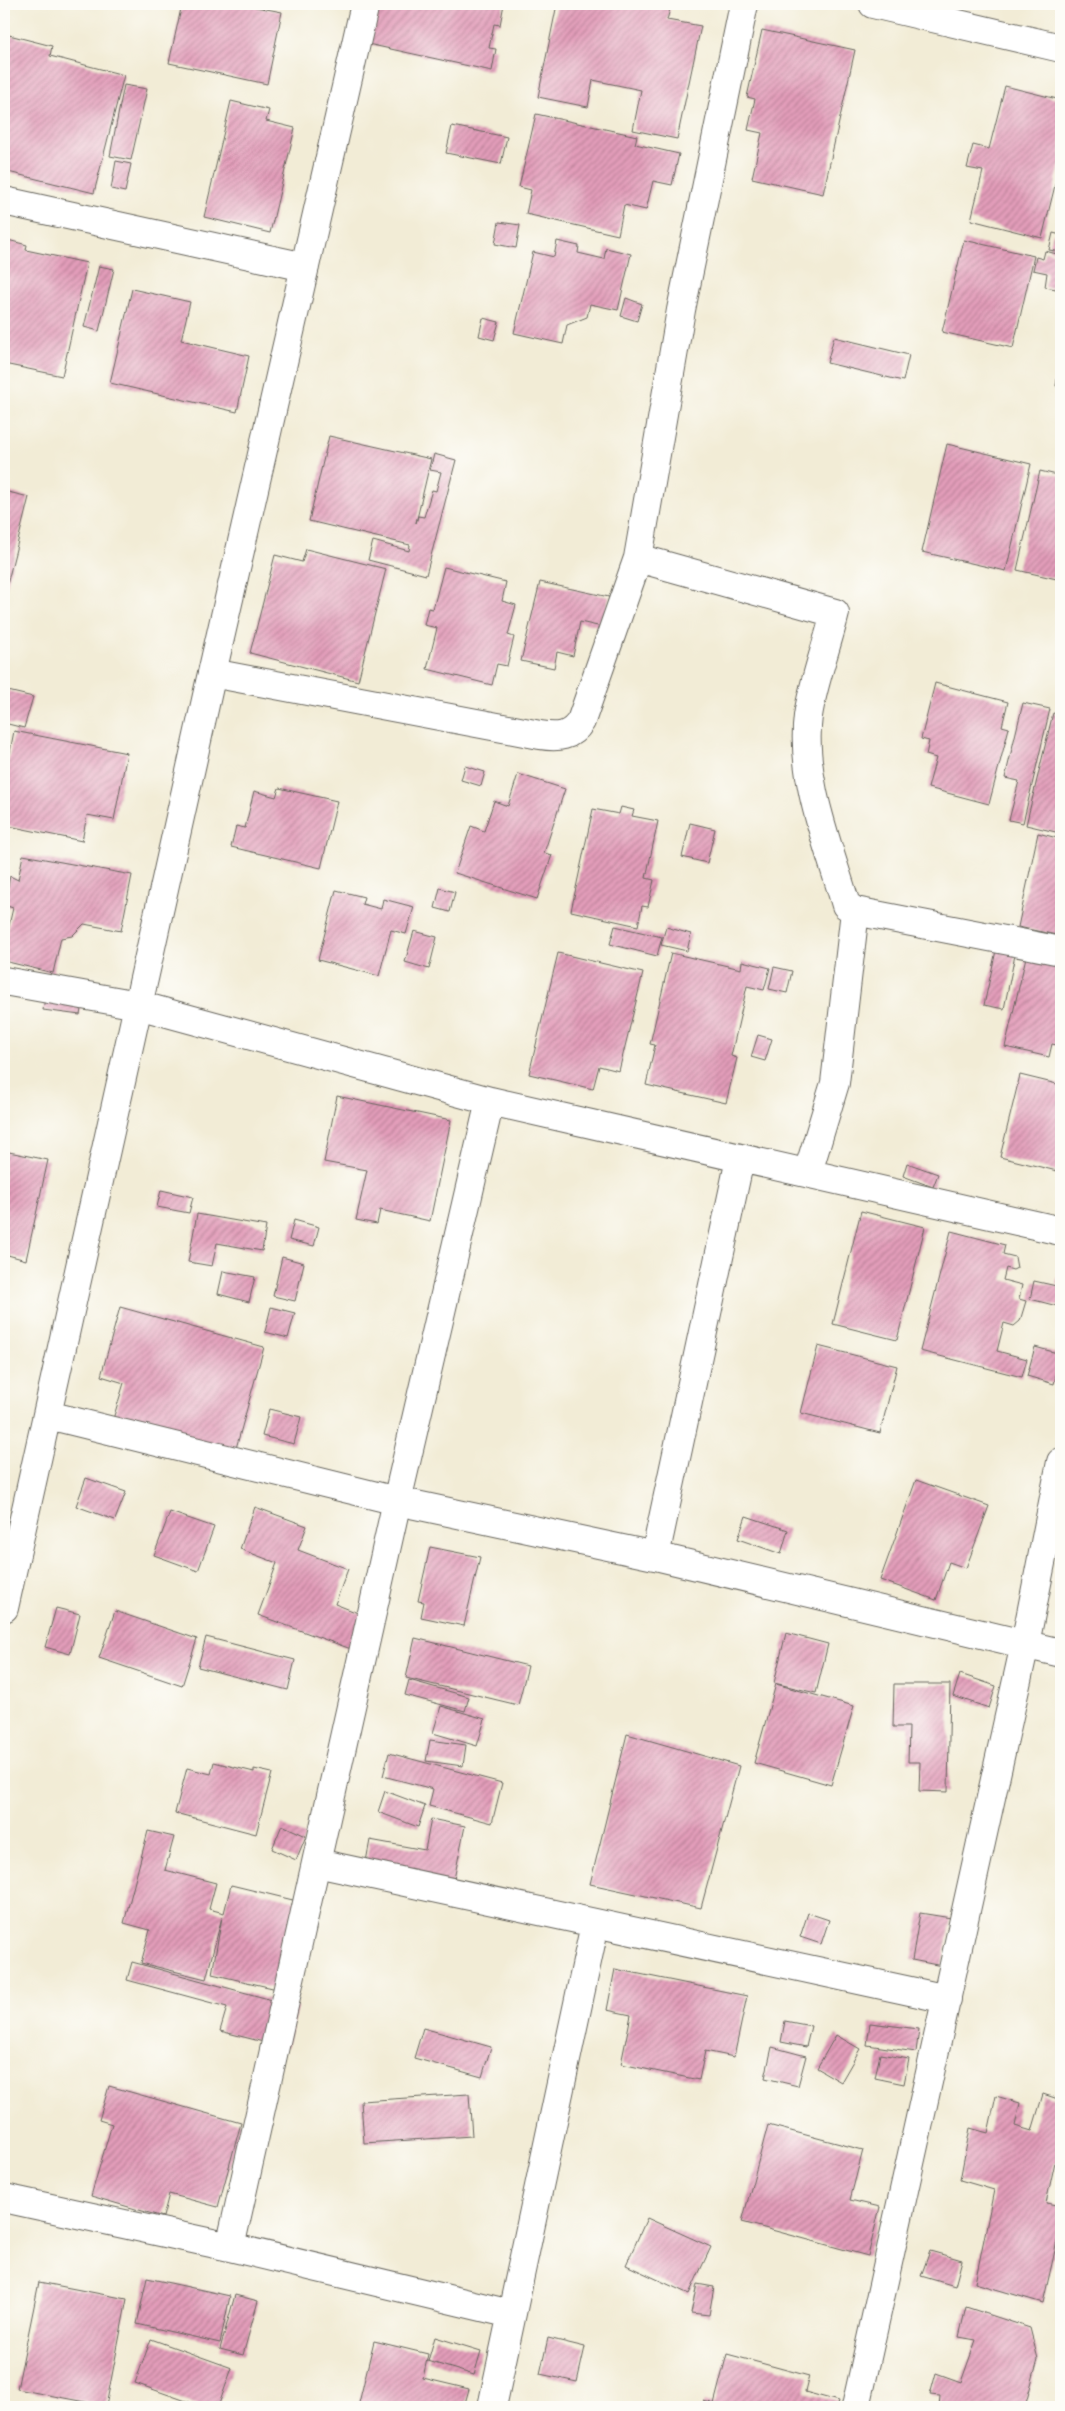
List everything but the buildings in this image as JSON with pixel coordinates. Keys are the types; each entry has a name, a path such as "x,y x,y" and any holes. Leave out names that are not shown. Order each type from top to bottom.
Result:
{"street":[{"path":"4,1608 212,673 365,4"},
{"path":"212,673 540,735 553,737 568,735 576,730 581,721 638,558 680,310 744,4"},
{"path":"873,4 1061,48"},
{"path":"4,201 305,267"},
{"path":"638,558 836,613 808,716 807,751 812,785 846,905 855,911 1061,951"},
{"path":"808,1172 835,1083 855,911"},
{"path":"4,981 138,1006 490,1101 1061,1231"},
{"path":"230,2247 397,1501 490,1101"},
{"path":"655,1556 740,1159"},
{"path":"48,1415 397,1501 655,1556 1061,1653"},
{"path":"856,2407 947,1999 1024,1644 1061,1462"},
{"path":"317,1863 947,1999"},
{"path":"492,2407 595,1924"},
{"path":"4,2198 230,2247 511,2314"}]}
